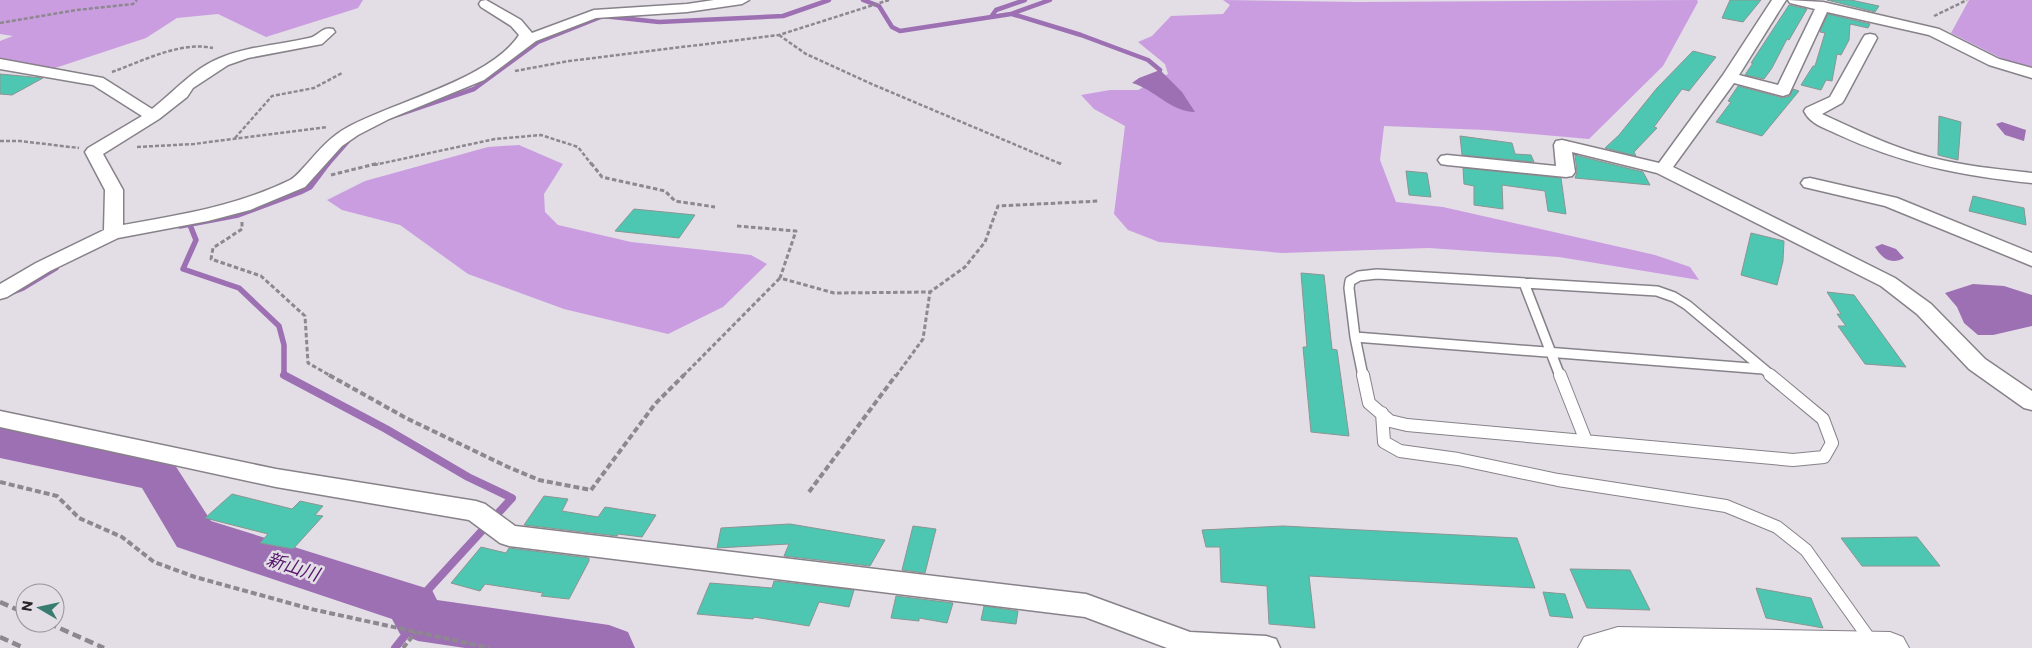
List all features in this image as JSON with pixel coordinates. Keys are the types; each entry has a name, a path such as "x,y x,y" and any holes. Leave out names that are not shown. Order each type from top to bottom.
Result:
{"highway":[{"path":"1597,648 1618,643 1890,648"}],"street":[{"path":"0,293 43,267 114,233 208,215 243,206 299,183 336,142 370,122 479,77 531,38 594,14 687,8 742,0"},
{"path":"1662,169 1730,78 1779,0"},
{"path":"1795,0 1934,32 1994,62 2032,73"},
{"path":"486,4 516,23 526,35 521,44"},
{"path":"1730,78 1784,91 1823,6"},
{"path":"114,233 114,190 94,152 154,116 181,94 187,85 224,62 245,54 317,41 328,32"},
{"path":"1870,38 1836,100 1812,111 1815,117 1873,144 1924,160 1980,173 2032,178"},
{"path":"0,64 98,81 154,116"},
{"path":"1447,160 1566,172 1562,145 1662,169 1888,282 1924,309 1977,364 2032,402"},
{"path":"1810,183 1891,202 2032,260"},
{"path":"0,419 149,449 276,478 476,511 509,536 1086,606 1190,644 1266,648"}],"lane":[{"path":"1377,274 1657,291 1674,297 1687,305 1823,419 1832,443 1824,458 1793,460 1407,426 1390,421 1369,403 1355,337 1349,288 1350,281 1360,276 1377,274"},
{"path":"1524,282 1586,441"},
{"path":"1355,337 1763,369"},
{"path":"1382,414 1384,442 1400,451 1458,459 1558,480 1726,506 1778,527 1806,550 1875,648"}],"path":[{"path":"0,23 77,10 133,4 137,0"},
{"path":"479,77 569,61 779,35 889,0"},
{"path":"779,35 806,54 857,78 1061,164"},
{"path":"111,72 186,47 209,46 233,58"},
{"path":"235,139 272,96 314,88 342,73"},
{"path":"0,141 14,139 59,147 100,148 194,144 370,122"},
{"path":"299,183 408,156 495,139 541,135 578,147 602,177 664,191 675,201 715,207"},
{"path":"780,278 834,293 930,292 965,267 985,242 998,206 1099,201"},
{"path":"243,206 242,229 213,248 211,259 261,276 305,316 308,363 406,418 508,467 539,480 591,490 655,404 780,278 796,231 737,226"},
{"path":"809,492 923,339 930,292"},
{"path":"0,482 57,496 79,518 122,536 154,562 195,577 311,610 490,648"},
{"path":"403,648 416,632"}],"shaded area":[{"path":"0,0 363,0 358,8 266,37 218,14 177,18 146,38 46,71 0,61 0,41 13,36 0,34"},
{"path":"1223,0 1358,2 1697,0 1698,2 1663,66 1589,139 1486,130 1384,126 1380,160 1396,202 1443,207 1655,255 1690,267 1699,280 1559,257 1429,248 1282,253 1159,242 1128,230 1114,214 1125,126 1094,109 1081,95 1110,90 1138,90 1168,74 1165,64 1138,42 1152,36 1171,16 1223,14 1230,5"},
{"path":"1969,0 2032,0 2032,69 2007,61 1951,33"},
{"path":"1160,70 1182,92 1195,112 1178,108 1132,83 1139,78"},
{"path":"2002,122 2026,130 2024,141 2005,135 1996,124"},
{"path":"519,145 563,164 544,194 545,212 558,225 631,242 751,255 767,264 723,307 668,334 564,309 468,274 400,225 342,210 327,200 365,181 488,147"},
{"path":"1882,244 1896,249 1904,258 1891,261 1884,258 1875,247"},
{"path":"1973,284 2004,286 2032,295 2032,326 1993,335 1978,335 1964,323 1957,307 1945,293"}],"building":[{"path":"1730,0 1761,0 1743,22 1722,18"},
{"path":"1827,0 1851,0 1879,6 1875,12"},
{"path":"1789,5 1807,9 1789,40 1787,39 1772,68 1764,79 1745,75 1753,63 1751,63"},
{"path":"1828,14 1870,24 1868,28 1850,24 1849,40 1841,55 1837,54 1832,81 1826,80 1821,90 1801,85 1813,66 1815,66 1825,33 1820,32"},
{"path":"1693,51 1716,57 1689,91 1682,89 1654,127 1657,128 1634,152 1636,156 1605,148 1619,135 1657,88"},
{"path":"0,74 43,78 12,95 0,94"},
{"path":"1738,86 1783,98 1790,96 1793,89 1799,91 1762,136 1716,122 1731,102 1728,101"},
{"path":"1939,116 1961,122 1958,160 1938,155"},
{"path":"1460,136 1512,143 1515,154 1531,155 1534,162 1462,155"},
{"path":"1575,155 1643,172 1650,185 1575,178 1577,172"},
{"path":"1463,168 1561,178 1566,214 1548,211 1545,191 1502,185 1503,209 1474,205 1474,186 1464,184"},
{"path":"1406,171 1427,173 1431,197 1409,195"},
{"path":"1973,196 2024,208 2026,225 1969,211"},
{"path":"634,209 695,215 679,238 615,231"},
{"path":"1751,233 1784,241 1783,261 1777,285 1741,275"},
{"path":"1301,273 1324,275 1332,349 1337,350 1349,436 1311,432 1303,347 1307,347"},
{"path":"1827,292 1854,295 1906,367 1865,364 1838,326 1846,326 1837,314 1841,314"},
{"path":"232,494 292,509 300,501 323,506 315,515 323,516 293,549 260,543 268,534 205,518"},
{"path":"544,496 568,499 562,511 598,517 605,507 656,515 642,537 618,534 617,536 524,525"},
{"path":"789,524 885,540 870,566 784,556 789,544 717,548 721,528"},
{"path":"913,526 936,529 925,573 902,570"},
{"path":"1283,526 1517,538 1535,588 1309,576 1315,628 1269,624 1267,586 1221,582 1220,547 1206,547 1202,530"},
{"path":"1917,537 1940,566 1862,566 1841,538"},
{"path":"481,547 506,553 509,548 589,558 589,561 569,599 541,596 543,593 485,584 480,591 451,583"},
{"path":"1570,569 1630,570 1650,610 1587,608"},
{"path":"774,581 854,590 849,607 819,602 809,626 754,617 753,619 697,614 710,583 772,588"},
{"path":"1756,588 1811,598 1823,628 1766,618"},
{"path":"1543,592 1565,594 1573,618 1550,616"},
{"path":"896,596 953,603 947,623 919,618 919,621 891,618"},
{"path":"984,606 1018,611 1016,624 981,620"}],"waterway":[{"path":"397,115 474,89 538,42 603,16 659,22 783,16 829,0"},
{"path":"863,0 879,6 892,27 900,31 1011,14 1050,0"},
{"path":"991,17 996,10 1025,0"},
{"path":"1012,14 1081,35 1148,60 1160,70"},
{"path":"327,165 349,140"},
{"path":"180,226 238,215 300,192 310,187 328,163"},
{"path":"190,225 196,240 183,269 239,288 279,326 284,345 284,375"},
{"path":"0,297 23,288 56,268"},
{"path":"284,375 386,429 468,477 512,498 414,605"},
{"name":"新山川","path":"0,442 157,474 194,534 414,605 418,619 609,648"},
{"path":"395,648 418,619"}],"railway":[{"path":"0,602 15,609"},
{"path":"65,631 104,648"},
{"path":"0,637 24,648"}]}
